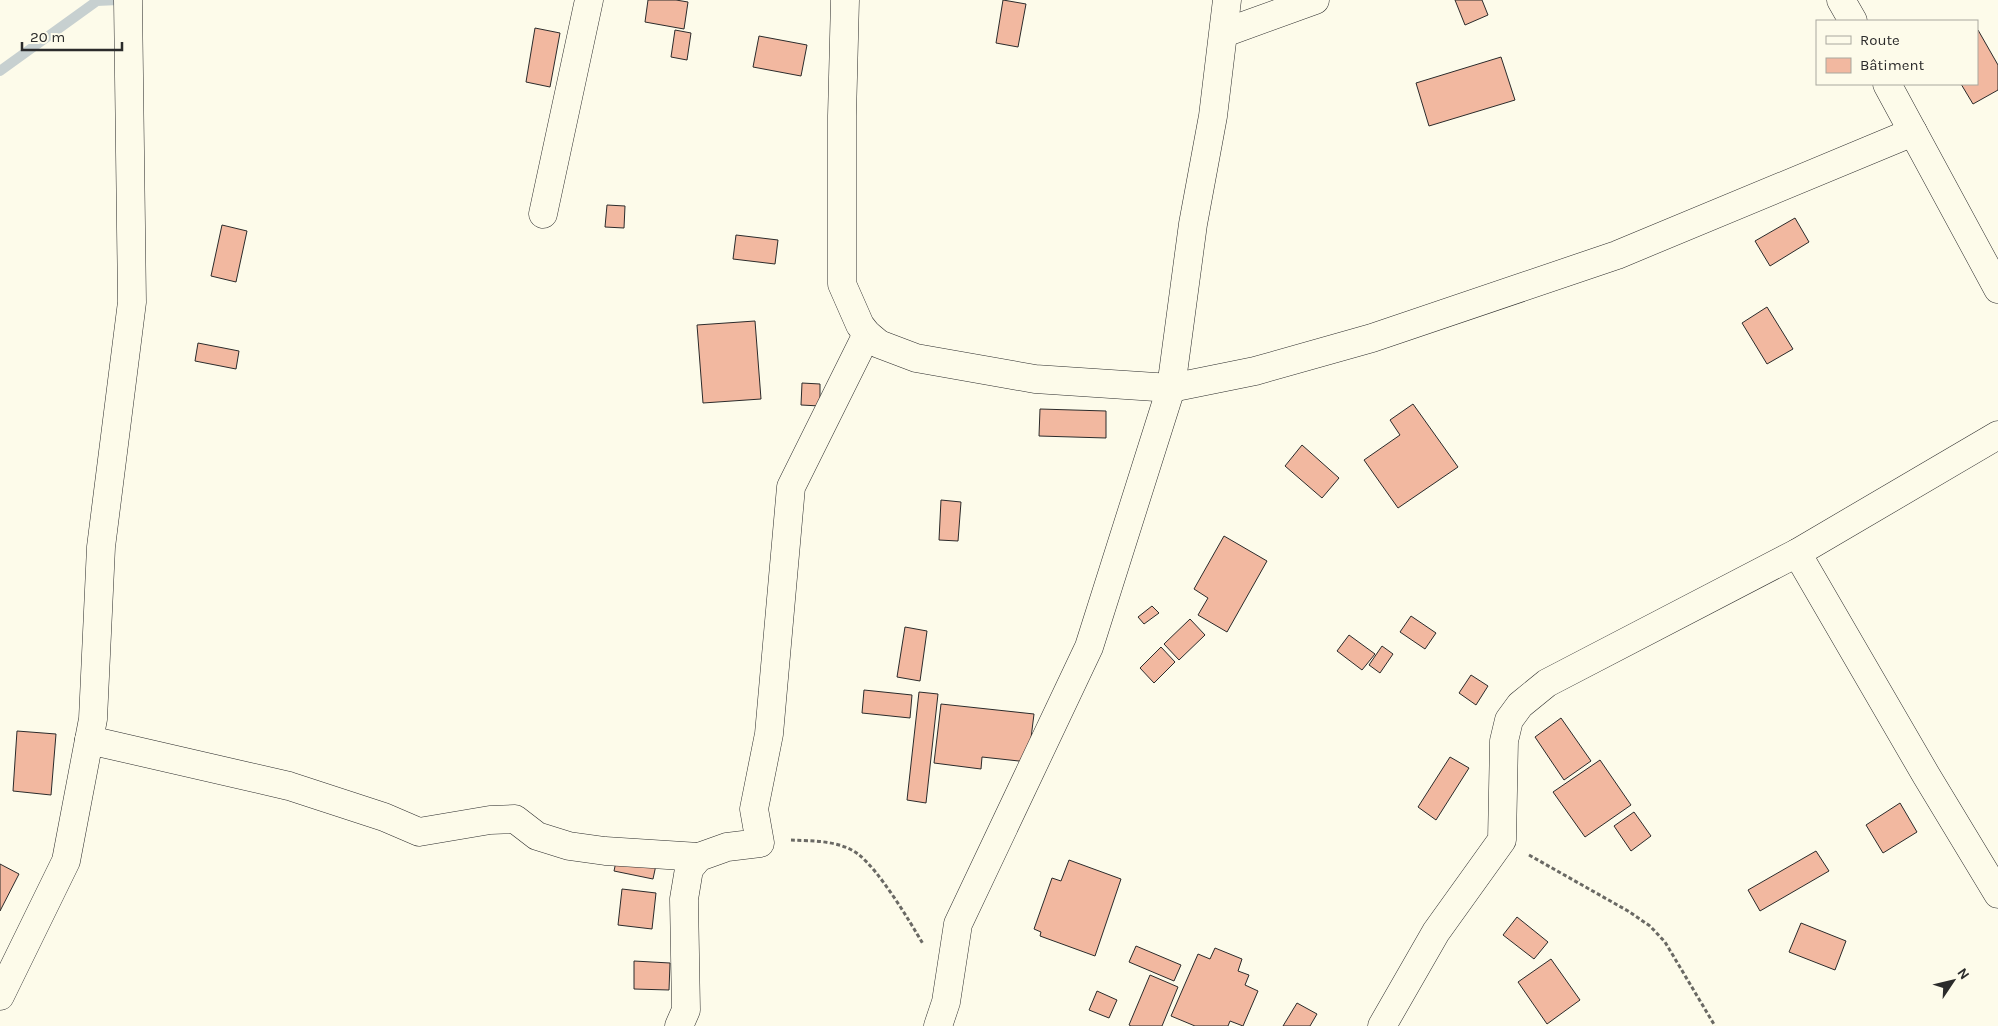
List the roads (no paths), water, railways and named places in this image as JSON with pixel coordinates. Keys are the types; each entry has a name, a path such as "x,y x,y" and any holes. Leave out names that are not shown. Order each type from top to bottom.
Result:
{"street":[{"path":"0,996 66,861 93,719 101,547 132,302 128,0"},
{"path":"543,214 589,0"},
{"path":"845,0 842,126 842,284 860,325 879,344 916,358 1035,379 1171,388 1256,371 1372,338 1598,261 1913,132"},
{"path":"938,1026 946,1002 958,924 1089,647 1171,388 1193,224 1213,116 1227,0"},
{"path":"1224,33 1315,0"},
{"path":"1841,0 1852,20"},
{"path":"1888,85 1998,289"},
{"path":"89,740 289,786 384,817 419,832 490,820 515,819 537,836 569,846 605,851 699,856 727,847 760,843 754,809 769,734 791,487 867,334"},
{"path":"1382,1026 1436,932 1502,840 1504,741 1509,720 1520,705 1547,683 1797,553 1998,435"},
{"path":"1797,553 1926,775 1998,894"},
{"path":"679,1026 686,1010 684,899 689,869 699,856"}],"waterway":[{"path":"0,71 97,1 118,0"}]}
